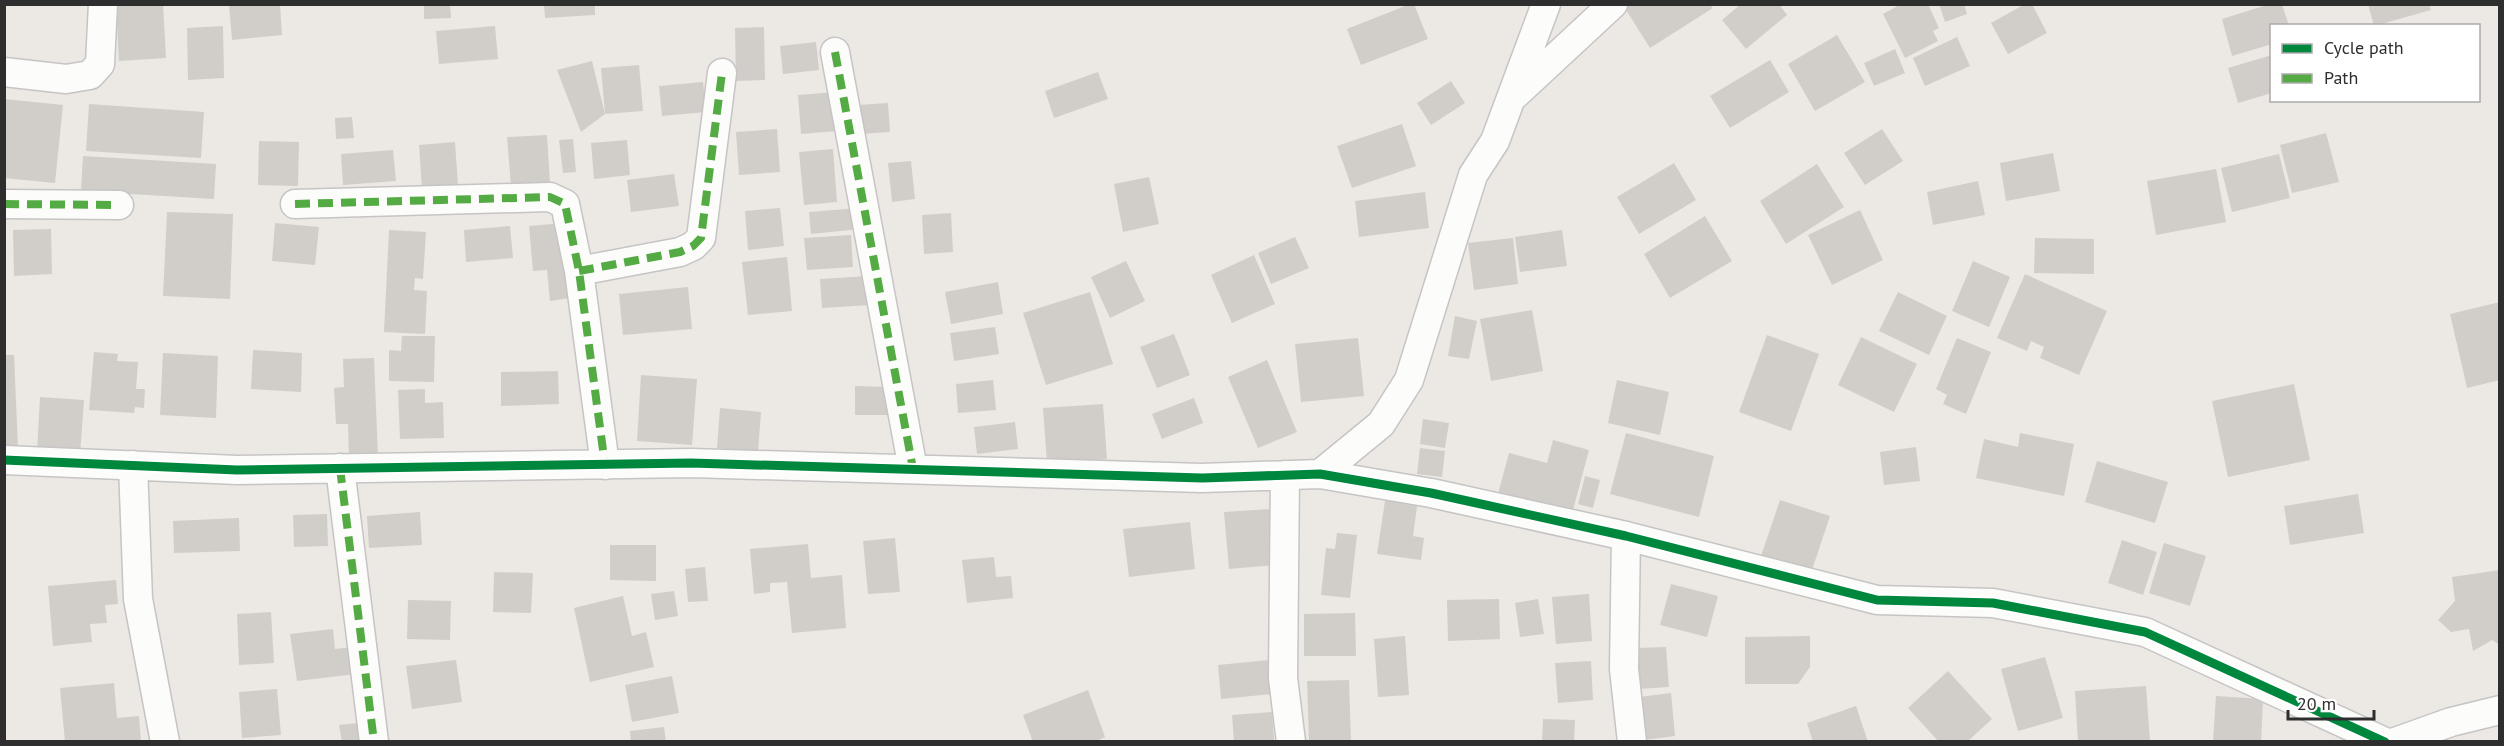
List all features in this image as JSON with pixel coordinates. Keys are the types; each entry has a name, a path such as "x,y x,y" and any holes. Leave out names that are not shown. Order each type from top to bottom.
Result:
{"street":[{"path":"4,72 66,79 90,75 100,64 103,4"},
{"path":"1320,474 1381,424 1409,381 1473,175 1495,141 1546,4"},
{"path":"1510,99 1613,4"},
{"path":"835,52 913,469"},
{"path":"579,271 681,252 693,246 701,238 722,74"},
{"path":"295,204 550,197 565,204 569,213 579,271 604,465"},
{"path":"4,204 119,205"},
{"path":"4,460 237,470 691,463 1202,478 1320,474 1431,493 1626,536 1877,600 1993,603 2145,632 2385,741"},
{"path":"133,465 138,599 165,741"},
{"path":"340,468 374,741"},
{"path":"1285,475 1283,678 1291,741"},
{"path":"1626,536 1624,669 1632,741"},
{"path":"2395,741 2451,722 2499,710"}],"building":[{"path":"116,4 163,4 166,58 119,61"},
{"path":"229,4 280,4 282,35 232,40"},
{"path":"424,4 450,4 451,18 424,19"},
{"path":"544,4 595,4 595,15 545,18"},
{"path":"1414,4 1428,39 1361,65 1347,29"},
{"path":"1741,4 1779,4 1787,15 1746,49 1722,20"},
{"path":"1901,4 1928,4 1939,28 1933,31 1938,41 1905,58 1883,14"},
{"path":"1939,4 1964,4 1967,14 1945,22"},
{"path":"2025,4 2032,4 2047,33 2008,54 1991,23"},
{"path":"2270,4 2282,4 2288,24 2270,24 2270,45 2232,56 2222,19"},
{"path":"2368,4 2429,4 2431,10 2381,24 2373,24"},
{"path":"1623,5 1710,5 1713,8 1650,48"},
{"path":"223,26 224,78 188,80 187,28"},
{"path":"495,26 498,59 439,64 436,31"},
{"path":"764,27 765,80 736,81 735,28"},
{"path":"1837,35 1865,82 1815,111 1788,64"},
{"path":"1957,37 1970,66 1925,86 1913,58"},
{"path":"816,42 819,70 783,74 780,46"},
{"path":"1895,49 1905,73 1874,86 1864,63"},
{"path":"2270,56 2270,94 2238,103 2228,68"},
{"path":"1770,60 1789,92 1730,128 1710,96"},
{"path":"592,61 605,114 581,132 557,70"},
{"path":"639,65 643,111 605,114 601,68"},
{"path":"1098,72 1108,99 1054,118 1045,91"},
{"path":"1451,81 1465,103 1431,125 1417,103"},
{"path":"703,82 706,112 662,116 659,86"},
{"path":"835,92 838,131 801,134 798,95"},
{"path":"4,99 63,105 55,183 4,178"},
{"path":"888,103 890,132 859,134 857,105"},
{"path":"89,104 204,112 201,158 86,151"},
{"path":"352,117 354,138 336,139 335,118"},
{"path":"1402,124 1416,166 1352,188 1337,146"},
{"path":"777,129 780,172 739,175 736,132"},
{"path":"1882,129 1903,161 1865,185 1844,153"},
{"path":"2326,133 2339,182 2292,193 2280,145"},
{"path":"547,135 550,184 511,186 507,137"},
{"path":"573,139 576,172 563,173 559,140"},
{"path":"627,140 630,175 594,179 591,143"},
{"path":"259,141 299,142 298,186 258,185"},
{"path":"455,142 458,185 422,188 419,145"},
{"path":"833,149 837,202 804,205 799,152"},
{"path":"393,150 396,181 343,185 341,154"},
{"path":"2053,153 2060,191 2006,201 2000,163"},
{"path":"2279,154 2290,198 2232,212 2221,168"},
{"path":"83,156 216,164 214,199 81,191"},
{"path":"911,161 915,199 892,202 888,163"},
{"path":"1674,163 1696,200 1639,234 1617,197"},
{"path":"1817,164 1844,207 1786,244 1760,201"},
{"path":"2216,169 2226,222 2156,235 2147,181"},
{"path":"674,174 679,206 631,212 627,180"},
{"path":"1149,177 1159,224 1123,232 1114,184"},
{"path":"1978,181 1985,215 1933,225 1927,192"},
{"path":"1425,192 1429,228 1359,237 1355,201"},
{"path":"780,208 784,246 748,250 745,211"},
{"path":"859,208 860,229 811,234 809,212"},
{"path":"1860,210 1883,260 1832,285 1808,235"},
{"path":"167,212 233,214 230,299 163,296"},
{"path":"951,213 953,252 924,254 922,215"},
{"path":"1705,216 1732,261 1670,298 1644,254"},
{"path":"275,223 319,227 315,265 272,261"},
{"path":"564,223 577,297 550,301 547,270 533,271 529,226"},
{"path":"510,226 513,258 466,262 464,230"},
{"path":"51,229 52,274 14,276 13,230"},
{"path":"389,230 426,232 423,279 415,278 414,290 427,291 425,334 384,332"},
{"path":"1562,230 1567,266 1520,272 1515,237"},
{"path":"851,235 853,267 807,270 804,238"},
{"path":"1295,237 1309,268 1271,284 1258,253"},
{"path":"1513,238 1518,284 1474,290 1468,243"},
{"path":"2035,238 2094,239 2094,274 2034,273"},
{"path":"1254,255 1275,304 1232,323 1211,275"},
{"path":"787,257 792,311 748,315 742,262"},
{"path":"1126,261 1145,301 1110,318 1091,277"},
{"path":"1973,261 2010,277 1989,327 1952,311"},
{"path":"2025,274 2107,311 2079,375 2040,358 2044,347 2031,341 2027,351 1997,338"},
{"path":"869,276 871,305 822,308 820,279"},
{"path":"998,282 1003,314 951,324 945,292"},
{"path":"688,287 692,329 623,335 619,294"},
{"path":"1090,292 1113,364 1046,385 1023,313"},
{"path":"1898,292 1947,316 1929,355 1879,331"},
{"path":"2500,302 2500,380 2467,388 2450,314"},
{"path":"1532,310 1543,371 1491,381 1480,319"},
{"path":"1455,316 1477,321 1469,359 1448,356"},
{"path":"995,327 999,354 954,361 950,333"},
{"path":"1174,334 1190,375 1157,388 1140,347"},
{"path":"1767,335 1819,354 1791,431 1739,412"},
{"path":"402,336 435,336 434,382 389,381 389,350 401,351"},
{"path":"1861,337 1917,364 1894,412 1838,385"},
{"path":"1358,338 1364,396 1301,402 1295,344"},
{"path":"1957,338 1991,352 1966,414 1943,404 1947,395 1936,389"},
{"path":"253,350 302,353 301,392 251,389"},
{"path":"94,352 118,354 117,361 138,362 136,389 145,389 144,408 135,407 134,413 89,410"},
{"path":"163,353 218,356 216,418 160,415"},
{"path":"4,355 14,355 18,448 4,449"},
{"path":"374,358 378,457 349,458 348,424 336,424 334,388 344,387 343,359"},
{"path":"1267,360 1297,432 1258,448 1228,377"},
{"path":"558,371 559,404 501,406 501,372"},
{"path":"641,375 697,379 692,445 637,441"},
{"path":"993,380 996,410 958,413 956,384"},
{"path":"1617,380 1669,392 1660,435 1608,423"},
{"path":"2294,384 2310,460 2228,477 2212,401"},
{"path":"855,386 888,387 887,415 855,415"},
{"path":"425,389 425,403 443,402 444,438 400,439 398,390"},
{"path":"40,397 84,400 80,455 37,452"},
{"path":"1194,398 1203,423 1162,439 1152,414"},
{"path":"1103,404 1107,459 1047,463 1043,408"},
{"path":"720,408 761,412 758,452 717,448"},
{"path":"1423,419 1449,423 1445,448 1420,444"},
{"path":"1015,422 1018,449 977,454 974,427"},
{"path":"1626,433 1714,456 1699,517 1610,494"},
{"path":"2020,433 2074,444 2064,496 1976,478 1984,439 2018,447"},
{"path":"1553,440 1589,450 1572,514 1498,494 1509,453 1547,463"},
{"path":"1916,447 1920,481 1884,485 1880,452"},
{"path":"1420,448 1445,451 1442,477 1417,474"},
{"path":"2097,461 2168,482 2155,523 2085,502"},
{"path":"1585,476 1600,480 1593,508 1578,504"},
{"path":"1386,494 1418,499 1413,536 1424,538 1421,560 1377,554"},
{"path":"2358,494 2364,533 2290,545 2284,506"},
{"path":"1780,500 1830,516 1810,576 1760,559"},
{"path":"1270,509 1275,565 1229,569 1224,512"},
{"path":"420,512 422,545 369,548 367,516"},
{"path":"327,514 328,546 294,547 293,515"},
{"path":"239,518 240,551 174,553 173,521"},
{"path":"1190,522 1195,569 1129,577 1123,529"},
{"path":"1337,533 1357,535 1350,598 1321,595 1326,548 1335,549"},
{"path":"895,538 900,592 868,594 863,541"},
{"path":"2122,540 2157,552 2143,595 2108,583"},
{"path":"2164,543 2206,556 2190,606 2149,593"},
{"path":"808,544 811,578 842,575 846,628 792,633 787,582 770,583 770,592 754,594 750,549"},
{"path":"610,545 656,545 656,581 610,580"},
{"path":"994,557 996,577 1011,576 1013,598 967,603 962,560"},
{"path":"705,567 708,601 688,602 685,569"},
{"path":"2500,570 2500,645 2492,640 2473,651 2469,629 2451,632 2438,620 2455,601 2452,577"},
{"path":"494,572 533,573 531,613 493,612"},
{"path":"116,580 118,604 105,605 107,623 90,624 92,642 53,646 48,586"},
{"path":"1671,584 1718,596 1707,637 1660,625"},
{"path":"674,591 678,616 655,620 651,594"},
{"path":"1589,594 1592,641 1556,644 1552,597"},
{"path":"623,596 632,636 646,632 654,667 590,682 574,608"},
{"path":"1499,599 1500,639 1448,641 1447,600"},
{"path":"1538,599 1544,634 1520,637 1515,603"},
{"path":"408,600 451,601 450,640 407,639"},
{"path":"271,612 274,663 239,665 237,614"},
{"path":"1355,613 1356,656 1304,656 1304,614"},
{"path":"333,629 335,649 353,647 356,674 297,681 290,634"},
{"path":"1405,636 1409,695 1378,697 1374,639"},
{"path":"1810,636 1810,667 1798,684 1745,684 1745,637"},
{"path":"1666,647 1669,687 1638,689 1636,648"},
{"path":"2045,657 2063,718 2018,731 2001,669"},
{"path":"456,660 462,702 412,709 406,666"},
{"path":"1269,660 1273,694 1221,699 1218,665"},
{"path":"1591,661 1593,700 1558,703 1555,663"},
{"path":"1948,671 1992,719 1967,742 1939,742 1908,708"},
{"path":"672,676 679,713 632,722 625,685"},
{"path":"1349,680 1351,742 1309,742 1307,681"},
{"path":"114,683 117,718 139,716 141,742 65,742 60,688"},
{"path":"2146,686 2150,742 2078,742 2075,691"},
{"path":"277,689 281,735 242,738 239,692"},
{"path":"1088,690 1105,737 1094,742 1033,742 1023,715"},
{"path":"1671,693 1675,736 1644,740 1639,697"},
{"path":"2216,696 2263,699 2261,742 2213,742"},
{"path":"1856,706 1868,742 1813,742 1807,723"},
{"path":"1272,712 1274,740 1234,742 1232,715"},
{"path":"1543,719 1575,720 1574,742 1542,742"},
{"path":"369,722 372,742 342,742 339,725"},
{"path":"664,727 666,742 631,742 630,731"}],"marked path":[{"path":"835,52 913,469"},
{"path":"579,271 680,252 693,246 701,238 722,73"},
{"path":"295,204 550,197 565,204 579,271 605,465"},
{"path":"4,204 119,205"},
{"path":"340,468 374,742"}],"cycle path":[{"path":"4,460 237,470 691,463 1202,478 1320,474 1431,493 1626,536 1877,600 1993,603 2145,632 2385,742"}]}
